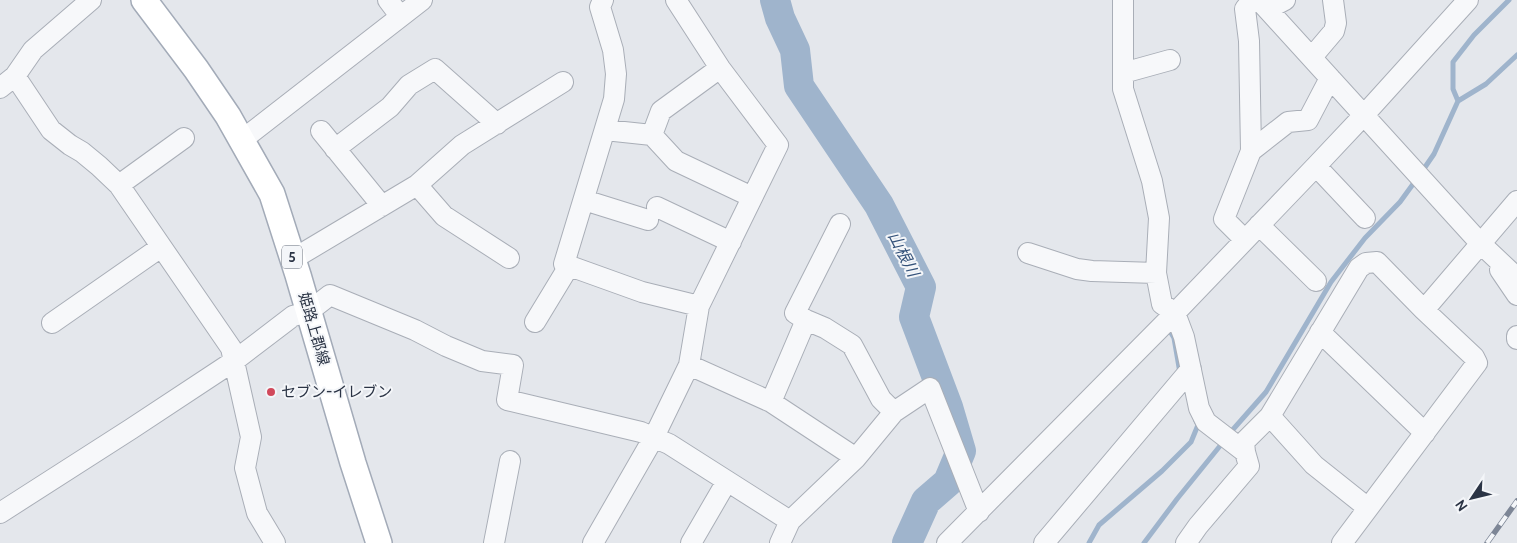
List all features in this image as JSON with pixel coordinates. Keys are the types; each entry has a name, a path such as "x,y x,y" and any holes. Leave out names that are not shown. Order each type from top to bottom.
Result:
{"main road":[{"name":"姫路上郡線","path":"144,0 196,68 228,116 272,194 353,463 380,543"}],"street":[{"path":"91,0 33,50 8,82 51,130 94,161 119,185 231,348 251,437 245,468 257,513 275,543"},
{"path":"388,0 400,16"},
{"path":"242,140 422,0"},
{"path":"603,0 600,8 613,50 616,74 614,98 564,264 642,292 699,306"},
{"path":"594,543 654,437 689,365 699,306 778,145 720,68 676,0"},
{"path":"1123,0 1123,89 1152,181 1159,218 1156,273 1162,304 1175,313 1184,337 1199,408 1206,422 1245,452"},
{"path":"1312,57 1334,31 1336,23 1333,0"},
{"path":"948,543 1175,313 1316,166 1468,0"},
{"path":"1245,240 1224,218 1251,151 1250,41 1245,9 1266,2 1330,78 1410,166 1481,244 1517,278"},
{"path":"1123,73 1170,60"},
{"path":"652,134 661,111 720,68"},
{"path":"335,149 390,107 409,84 434,69 497,124"},
{"path":"1251,151 1288,122 1308,120 1330,78"},
{"path":"293,260 417,185 462,146 563,82"},
{"path":"604,130 652,134 676,162 752,197"},
{"path":"321,131 382,206"},
{"path":"119,185 184,138"},
{"path":"1316,166 1365,218"},
{"path":"417,185 444,216 509,258"},
{"path":"584,200 653,214 730,242"},
{"path":"1424,310 1517,202"},
{"path":"840,224 795,314 826,328 852,345 882,399 894,412"},
{"path":"1258,225 1316,281"},
{"path":"1481,244 1517,295"},
{"path":"52,323 162,247"},
{"path":"1028,253 1092,272 1156,273"},
{"path":"1186,543 1249,466 1244,442 1270,416 1359,268 1366,263 1377,262 1474,357 1477,363 1342,543"},
{"path":"535,322 569,266"},
{"path":"0,513 234,361 293,316 308,312 330,295 415,330 446,346 482,361 513,365 507,400 641,432 654,437 669,444 790,521"},
{"path":"771,402 806,320"},
{"path":"1320,332 1424,433"},
{"path":"689,365 771,402 856,458"},
{"path":"1044,543 1191,369"},
{"path":"780,543 790,521 856,458 894,412 930,388 979,512"},
{"path":"1270,416 1314,465 1368,508"},
{"path":"494,543 510,461"},
{"path":"691,543 727,481"}],"waterway":[{"name":"山根川","path":"775,0 780,18 795,50 799,86 879,205 921,287 914,317 948,407 961,451 948,482 926,501 907,543"},
{"path":"1421,173 1434,154 1458,101 1453,89 1453,62 1474,35 1509,0"},
{"path":"1458,101 1486,84 1517,55"},
{"path":"1229,434 1266,392 1331,282 1365,238 1400,202 1416,180"},
{"path":"1167,326 1174,338 1180,373"},
{"path":"1089,543 1099,525 1162,471 1191,442 1198,425 1196,421"},
{"path":"1144,543 1224,441"}],"railway":[{"path":"1487,543 1517,501"}],"place":[{"name":"セブン-イレブン","path":"271,392"}]}
